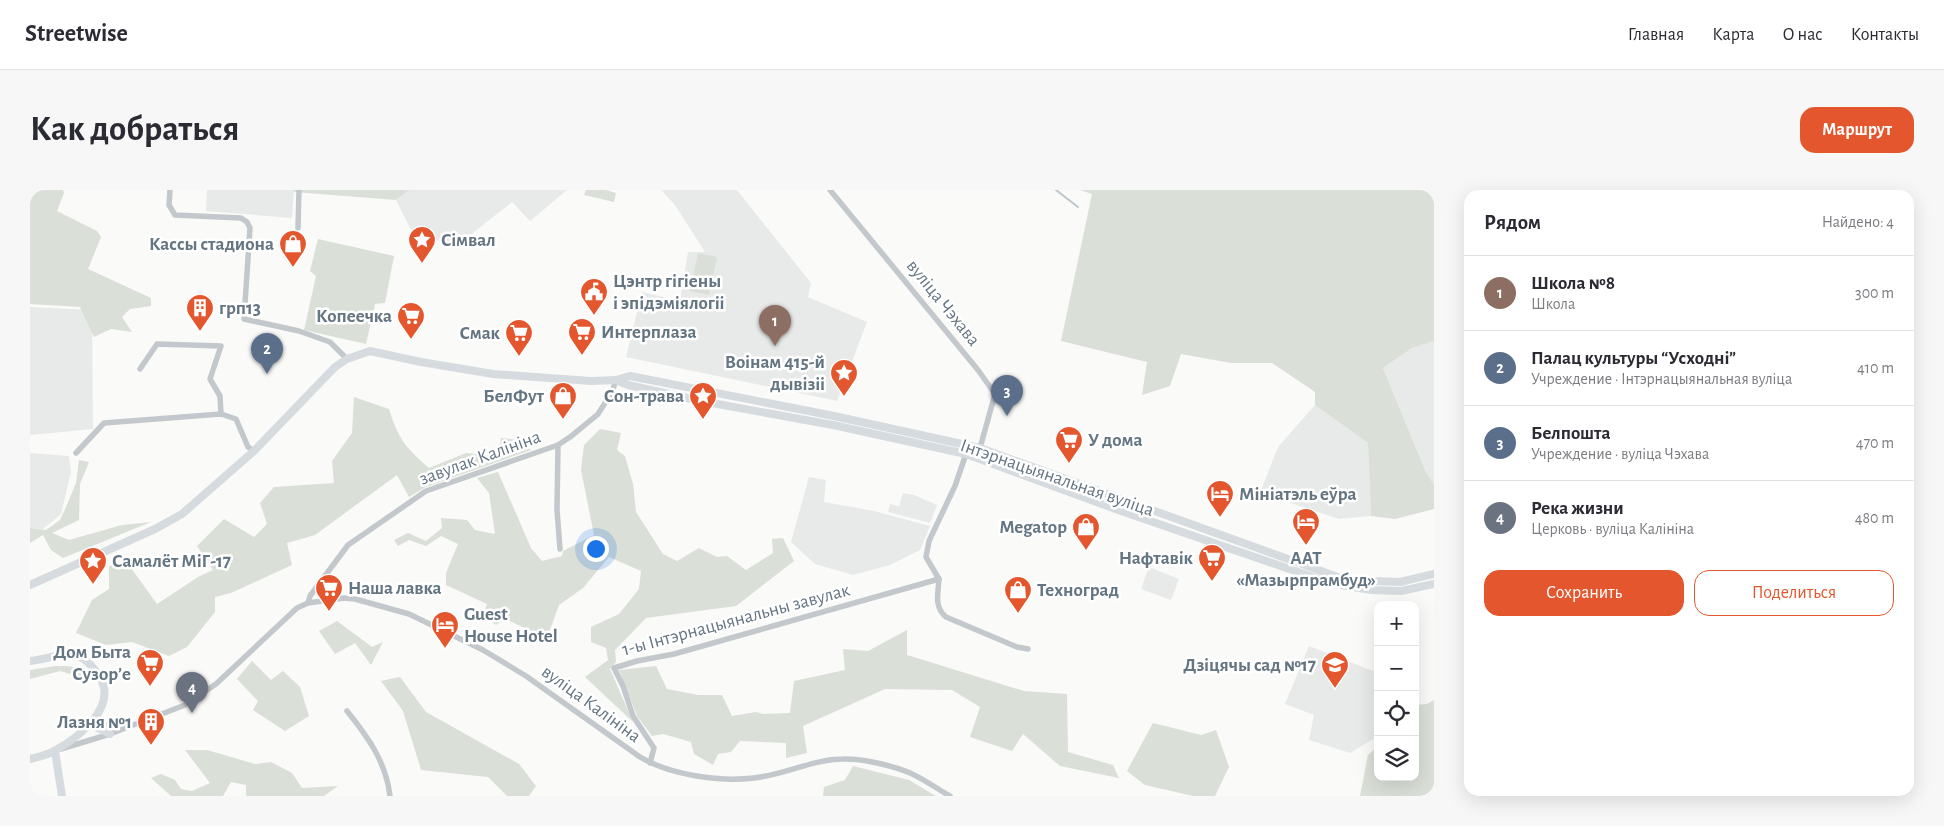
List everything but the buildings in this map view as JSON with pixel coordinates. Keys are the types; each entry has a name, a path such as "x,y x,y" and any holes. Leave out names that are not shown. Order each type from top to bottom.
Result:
{"main road":[{"name":"Інтэрнацыянальная вуліца","path":"30,585 169,522 193,506 254,452 335,367 347,359 370,351 493,374 591,381 616,380 630,376 834,416 980,448 1346,580 1400,582 1434,574"},
{"name":"Інтэрнацыянальная вуліца","path":"616,380 628,385 701,401 966,454 1312,578 1371,590 1401,591 1434,584"},
{"path":"833,426 834,416"},
{"path":"977,458 980,448"},
{"path":"1210,542 1212,533"},
{"path":"1371,590 1372,582"},
{"path":"30,661 57,656 76,656 92,664 101,679 104,690 98,714 90,724 54,751 30,759"},
{"path":"90,724 110,734"},
{"path":"54,751 62,796"}],"street":[{"path":"170,190 170,205 175,215 241,218 247,222 250,228 244,319 299,331 330,342 347,359"},
{"path":"298,228 299,190"},
{"name":"вуліца Чэхава","path":"830,190 978,370 994,394 980,448"},
{"path":"140,369 157,344 221,346 210,379 220,396 222,414"},
{"name":"завулак Калініна","path":"308,603 310,596 348,545 426,491 558,445 598,414 612,392 616,380"},
{"path":"76,453 104,424 222,414 236,419 248,447 254,452"},
{"name":"завулак Калініна","path":"558,445 557,510 560,549"},
{"path":"966,454 929,541 926,557 938,580 937,605 940,612 946,617 1008,643 1028,649"},
{"name":"1-ы Інтэрнацыянальны завулак","path":"650,763 654,748 633,716 623,686 614,668 638,660 674,654 938,580"},
{"name":"вуліца Калініна","path":"54,751 110,734 185,705 207,691 288,615 308,603 344,598 355,599 409,614 482,650 526,676 621,745 650,763 671,771 714,778 754,778 842,759 866,761 910,773 950,796"},
{"path":"347,711 378,753 388,781 390,796"},
{"path":"90,724 132,726"}],"shaded area":[{"path":"30,190 63,190 64,193 57,211 97,231 101,237 88,269 151,298 151,306 130,309 122,317 132,332 111,329 94,337 80,307 30,304"},
{"path":"207,190 294,190 292,218 206,211"},
{"path":"294,190 409,190 396,200 294,192"},
{"path":"409,190 567,190 530,221 512,202 454,248 410,228 396,200"},
{"path":"586,190 606,190 616,193 614,202 584,195"},
{"path":"661,190 737,190 811,283 808,297 867,322 837,401 626,357 642,292 680,301 688,252 705,252 675,205"},
{"path":"1080,190 1434,190 1434,341 1412,348 1383,368 1425,470 1434,485 1434,509 1395,519 1371,516 1368,443 1315,405 1315,392 1272,363 1231,363 1181,354 1170,386 1142,395 1147,362 1061,341 1092,194"},
{"path":"318,239 394,256 385,303 375,304 366,344 304,330 316,276 310,271"},
{"path":"698,253 717,257 709,295 690,291"},
{"path":"30,307 92,310 93,429 30,435"},
{"path":"1434,341 1434,485 1425,470 1383,368 1412,348"},
{"path":"354,397 389,409 404,442 414,455 429,468 466,453 498,456 501,438 518,440 531,450 426,487 409,497 397,475 315,535 287,543 292,565 231,593 215,597 215,612 187,647 169,656 132,642 106,645 76,633 92,600 109,589 109,566 126,561 157,604 198,577 213,570 197,546 224,519 254,537 267,524 260,503 274,487 334,483 332,461 352,433"},
{"path":"1315,405 1368,443 1371,516 1339,519 1260,493 1278,447"},
{"path":"600,429 621,433 617,450 625,456 633,484 636,512 663,554 677,561 699,548 717,557 727,556 746,570 773,553 772,539 783,538 794,561 736,606 646,618 615,650 616,662 610,669 633,722 585,677 608,660 606,648 591,642 591,627 619,614 639,589 641,571 609,557 583,588 559,605 547,638 505,619 496,625 483,615 487,604 446,585 446,573 458,544 441,536 426,546 409,540 398,546 394,540 408,533 426,541 442,528 441,518 467,520 475,530 495,534 489,493 477,478 498,472 531,548 542,561 562,556 563,551 594,535 581,470 584,445"},
{"path":"30,453 69,456 71,472 61,514 43,529 30,528"},
{"path":"79,460 89,462 80,484 79,520 52,533 69,540 122,525 151,522 63,558 51,550 43,535 30,543 30,528 46,530 60,520 76,483"},
{"path":"809,477 826,480 824,502 874,511 930,526 920,550 890,565 853,575 815,564 791,542"},
{"path":"903,493 914,495 937,505 930,523 888,512 890,504 899,506"},
{"path":"1149,567 1179,579 1171,600 1141,589"},
{"path":"337,621 372,647 383,642 371,665 355,643 335,654 319,631"},
{"path":"907,630 907,655 1024,691 1067,694 1068,752 1113,765 1119,778 1060,766 1023,734 1012,751 970,737 980,707 952,690 885,689 803,726 807,753 786,758 786,743 740,741 731,752 718,754 713,765 694,754 691,742 663,734 652,736 637,716 619,670 656,666 667,689 698,695 722,695 732,716 756,712 763,714 790,713 794,681 845,670 843,649 868,651"},
{"name":"Дзіцячы сад №17","path":"1309,646 1374,671 1374,738 1350,753 1309,740 1314,715 1285,704"},
{"path":"252,661 271,680 283,671 300,687 309,716 285,731 253,710 258,701 237,679"},
{"path":"55,666 76,668 87,675 84,678 60,671 30,679 30,670"},
{"path":"400,677 426,712 519,764 536,786 529,796 507,796 488,777 421,770 403,711 381,681"},
{"path":"1434,700 1434,796 1360,796 1368,755 1374,750 1374,781 1419,781 1419,705 1427,704"},
{"path":"1153,723 1201,735 1216,730 1229,767 1215,796 1193,796 1145,785 1127,771"},
{"path":"185,750 207,750 255,764 271,762 292,773 302,788 338,786 324,796 246,796 246,785 231,782 223,796 171,796 151,778 161,774 175,780 181,789 192,791 210,783"},
{"path":"853,766 909,780 936,796 823,796 824,787 845,780"}],"waterway":[{"path":"1056,190 1078,207"}],"place":[{"name":"Сімвал","path":"422,264"},
{"name":"Кассы стадиона","path":"293,268"},
{"name":"Цэнтр гігіены і эпідэміялогіі","path":"594,316"},
{"name":"грп13","path":"200,332"},
{"name":"Копеечка","path":"411,340"},
{"name":"Школа №8","path":"775,346"},
{"name":"Интерплаза","path":"582,356"},
{"name":"Смак","path":"519,357"},
{"name":"Палац культуры “Усходні”","path":"267,374"},
{"name":"Воінам 415-й дывізіі","path":"844,397"},
{"name":"Белпошта","path":"1007,416"},
{"name":"БелФут","path":"563,420"},
{"name":"Сон-трава","path":"703,420"},
{"name":"У дома","path":"1069,464"},
{"name":"Мініатэль еўра","path":"1220,518"},
{"name":"ААТ «Мазырпрамбуд»","path":"1306,546"},
{"name":"Megatop","path":"1086,551"},
{"name":"Нафтавік","path":"1212,582"},
{"name":"Самалёт МіГ-17","path":"93,585"},
{"name":"Наша лавка","path":"329,612"},
{"name":"Техноград","path":"1018,614"},
{"name":"Guest House Hotel","path":"445,649"},
{"name":"Дом Быта Сузорʼе","path":"150,687"},
{"name":"Дзіцячы сад №17","path":"1335,689"},
{"name":"Река жизни","path":"192,713"},
{"name":"Лазня №1","path":"151,746"}]}
